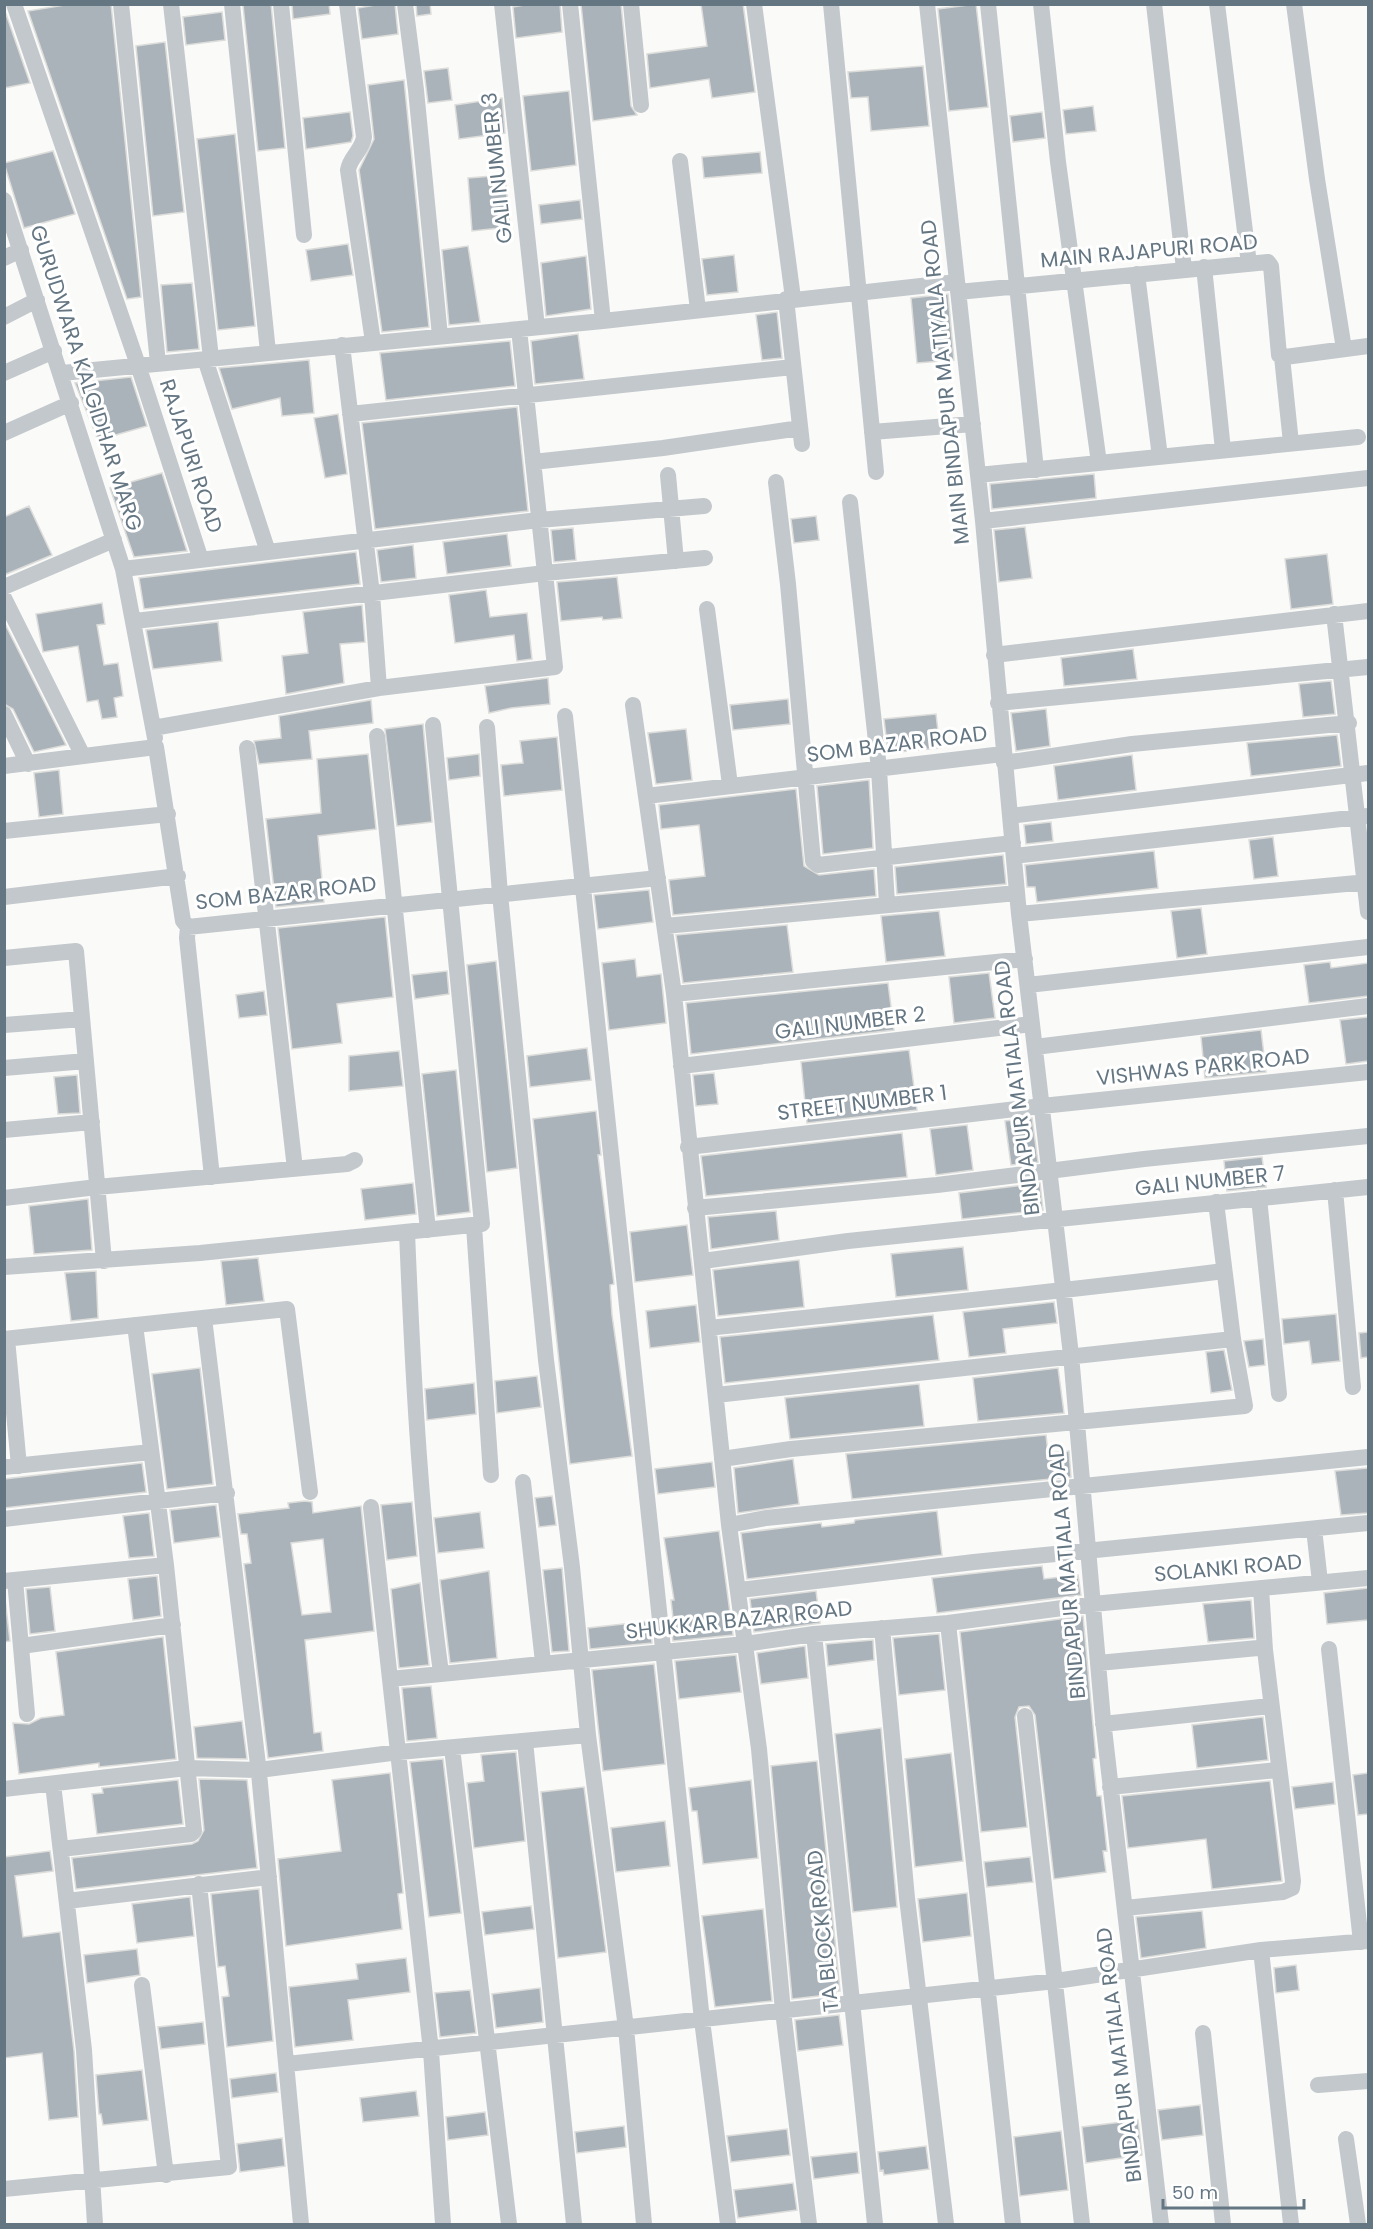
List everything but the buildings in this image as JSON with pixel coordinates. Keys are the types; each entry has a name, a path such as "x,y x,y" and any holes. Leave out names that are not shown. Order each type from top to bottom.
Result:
{"street":[{"name":"RAJAPURI ROAD","path":"14,4 138,365 201,560"},
{"path":"121,4 158,363"},
{"path":"171,4 208,358 268,552"},
{"path":"232,4 268,352"},
{"path":"281,4 304,235"},
{"path":"347,4 364,137 360,150 349,162 348,170 373,342"},
{"path":"405,4 416,90 440,336"},
{"name":"GALI NUMBER 3","path":"502,4 537,327"},
{"path":"570,4 603,321"},
{"path":"631,4 641,105"},
{"path":"533,462 801,436 793,367 789,299 754,4"},
{"path":"831,4 876,472"},
{"name":"MAIN BINDAPUR MATIYALA ROAD","path":"927,4 983,521 1003,759"},
{"path":"988,4 1036,470"},
{"path":"1041,4 1058,162 1099,463"},
{"path":"1154,4 1184,269"},
{"path":"1217,4 1249,264"},
{"path":"1294,4 1317,179 1344,350"},
{"path":"680,160 698,310"},
{"name":"GURUDWARA KALGIDHAR MARG","path":"4,200 62,373 114,540 135,621"},
{"path":"4,258 21,250"},
{"name":"MAIN RAJAPURI ROAD","path":"62,373 603,321 860,291 1018,286 1268,262 1271,266 1278,351 1282,357"},
{"path":"1204,267 1223,450"},
{"path":"1137,274 1160,457"},
{"path":"4,317 38,300"},
{"path":"153,728 379,688 555,667 519,329"},
{"path":"342,345 372,594 379,688"},
{"path":"1292,443 1282,357 1368,346"},
{"path":"4,373 54,351"},
{"path":"350,414 793,367"},
{"path":"4,433 71,403"},
{"path":"872,432 973,424"},
{"path":"978,475 1358,437"},
{"path":"668,475 676,561"},
{"path":"983,521 1368,478"},
{"path":"776,482 812,857 815,864 1013,850 1363,817"},
{"path":"850,502 879,768 887,904"},
{"path":"123,569 539,520 704,506"},
{"path":"4,587 114,540"},
{"path":"135,621 544,573 705,558"},
{"path":"4,598 83,756"},
{"path":"707,609 730,785"},
{"path":"994,655 1368,611"},
{"path":"1334,614 1349,723 1361,774 1368,912"},
{"name":"SOM BAZAR ROAD","path":"135,621 178,876 183,921 188,927 658,878"},
{"path":"998,703 1368,667"},
{"path":"633,705 674,994 688,1147 703,1261 729,1525 740,1590 759,1749 783,2011 809,2224"},
{"path":"4,714 28,764"},
{"path":"565,716 702,2020 728,2224"},
{"path":"1003,759 1349,723"},
{"path":"4,1267 104,1261 482,1224 433,725"},
{"path":"487,727 500,894 546,1360 582,1659 588,1735 626,2028 644,2224"},
{"path":"377,736 428,1230"},
{"path":"4,766 156,747"},
{"path":"247,748 295,1169"},
{"name":"SOM BAZAR ROAD","path":"646,796 879,768 1003,759 1019,914"},
{"path":"1010,816 1361,774"},
{"path":"4,831 168,814"},
{"path":"4,897 178,876"},
{"path":"1019,914 1367,882"},
{"path":"665,926 1017,893"},
{"name":"BINDAPUR MATIALA ROAD","path":"1019,914 1028,985 1028,1025 1035,1047 1071,1355 1103,1724 1161,2224"},
{"path":"188,927 187,938 212,1177"},
{"path":"1028,985 1368,947"},
{"path":"4,958 76,951 104,1261"},
{"path":"674,994 1025,959"},
{"path":"1035,1047 1368,1006"},
{"path":"4,1025 82,1018"},
{"name":"GALI NUMBER 2","path":"681,1066 1028,1025"},
{"path":"4,1068 86,1061"},
{"name":"VISHWAS PARK ROAD","path":"1042,1106 1368,1072"},
{"name":"STREET NUMBER 1","path":"688,1147 1042,1106"},
{"path":"4,1130 92,1122"},
{"path":"695,1208 937,1185 1050,1170 1368,1136"},
{"path":"4,1198 347,1164 355,1160"},
{"name":"GALI NUMBER 7","path":"703,1261 848,1241 1368,1187"},
{"path":"1335,1190 1353,1387"},
{"path":"1259,1198 1279,1394"},
{"path":"722,1459 791,1449 1245,1406 1233,1339 1216,1203"},
{"path":"474,1226 491,1476"},
{"path":"407,1232 421,1503 441,1673"},
{"path":"709,1328 1064,1291 1224,1271"},
{"path":"151,1452 12,1466 6,1339 287,1309 310,1492"},
{"path":"204,1318 259,1770 301,2224"},
{"path":"60,1849 191,1834 194,1831 173,1625 135,1325"},
{"path":"716,1395 1233,1339"},
{"path":"729,1525 766,1518 1368,1456"},
{"path":"523,1482 543,1662"},
{"path":"4,1519 227,1493"},
{"path":"371,1507 431,2051 443,2224"},
{"path":"740,1590 1088,1551 1368,1523"},
{"path":"1314,1529 1320,1582"},
{"path":"27,1714 21,1646 10,1580 166,1565"},
{"name":"SOLANKI ROAD","path":"1093,1604 1368,1578"},
{"path":"1125,1908 1289,1891 1293,1881 1270,1706 1261,1588"},
{"name":"SHUKKAR BAZAR ROAD","path":"390,1679 543,1662 745,1644 814,1634 948,1623 1093,1604"},
{"path":"948,1623 1013,2224"},
{"path":"21,1646 173,1625"},
{"path":"882,1628 907,1898 946,2224"},
{"name":"TA BLOCK ROAD","path":"814,1634 875,2224"},
{"path":"1098,1663 1258,1648 1265,1650"},
{"path":"287,2064 431,2051 986,1989 1056,1981 1261,1950 1365,1941 1329,1649"},
{"path":"1103,1724 1270,1706"},
{"path":"1025,1716 1082,2224"},
{"path":"4,1790 187,1768 259,1770 399,1752 588,1735"},
{"path":"525,1741 574,2224"},
{"path":"452,1748 509,2224"},
{"path":"1110,1787 1277,1770"},
{"path":"53,1784 84,2050 95,2224"},
{"path":"67,1901 269,1877"},
{"path":"4,2189 166,2175 229,2167 199,1884"},
{"path":"1261,1950 1291,2224"},
{"path":"142,1985 166,2175"},
{"path":"1203,2033 1223,2224"},
{"path":"1318,2085 1368,2081"},
{"path":"1346,2139 1358,2224"}]}
